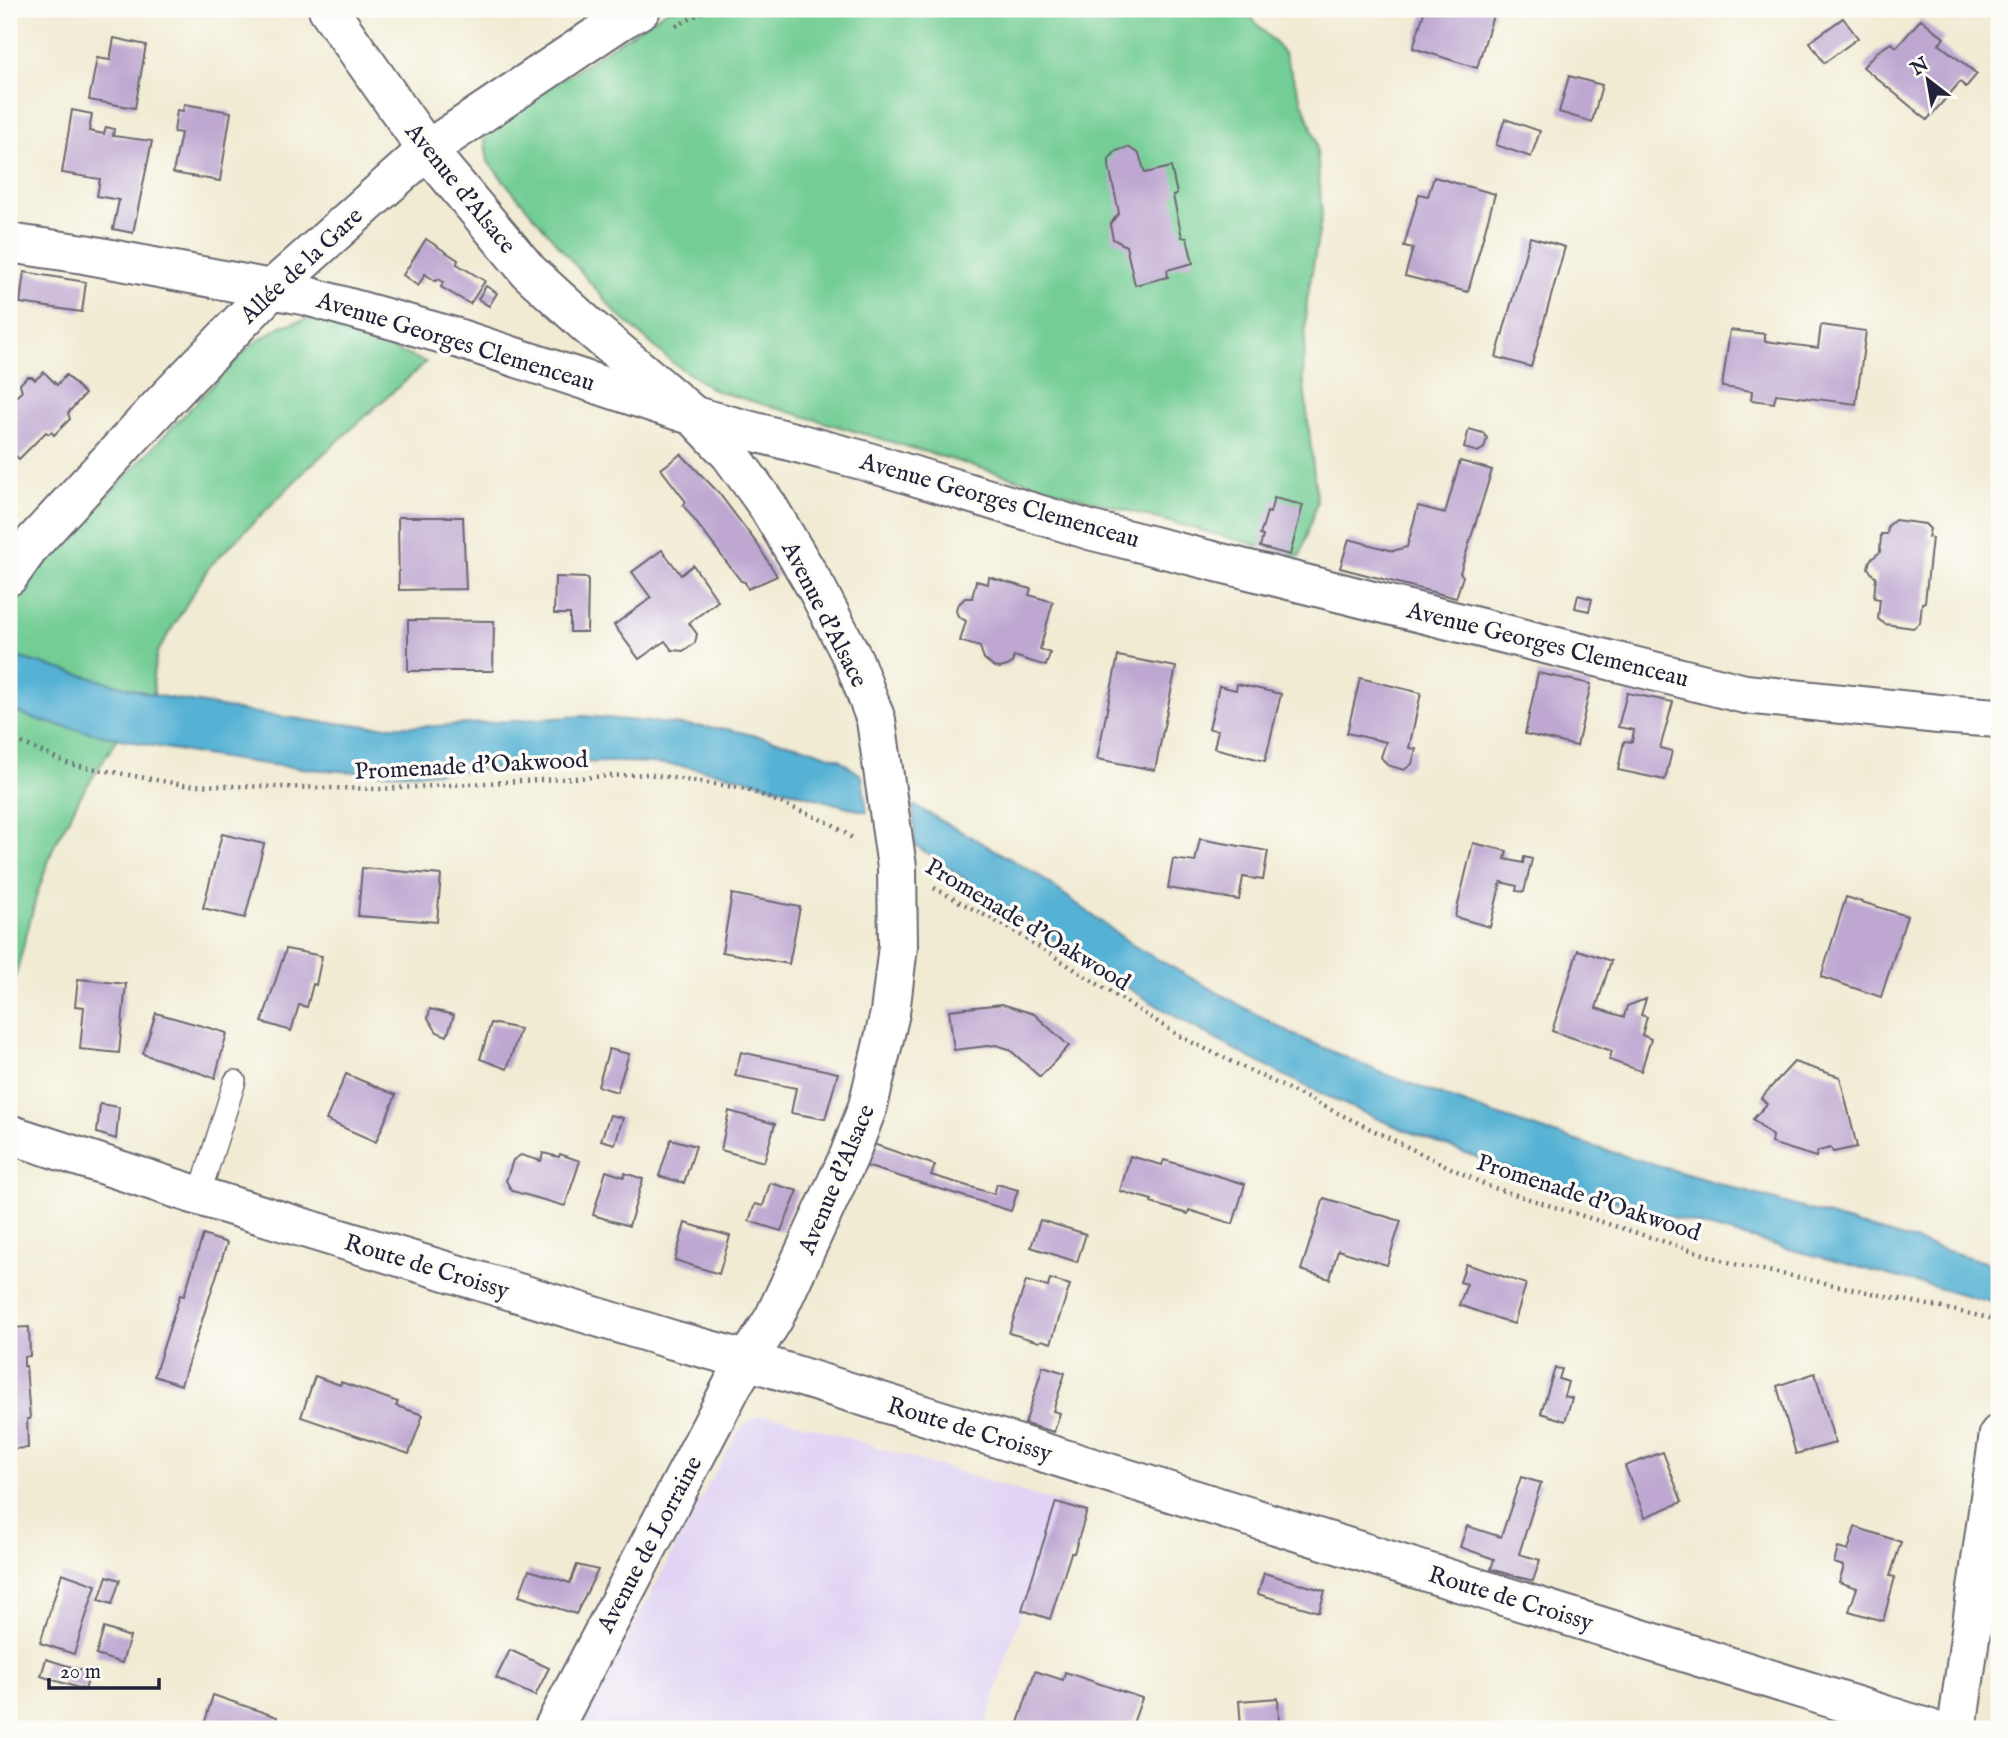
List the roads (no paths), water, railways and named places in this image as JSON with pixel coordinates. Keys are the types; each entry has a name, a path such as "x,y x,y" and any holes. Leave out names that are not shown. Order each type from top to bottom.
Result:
{"street":[{"name":"Avenue d'Alsace","path":"328,9 427,150 529,272 694,416 730,454 767,505 818,591 853,661 876,720 897,867 898,946 890,1013 869,1106 821,1219 774,1318 747,1360"},
{"name":"Allée de la Gare","path":"9,576 32,544 273,288 427,150 641,9"},
{"name":"Avenue Georges Clemenceau","path":"9,243 84,254 303,295 454,337 694,416 862,460 1093,531 1745,694 1999,718"},
{"name":"Route de Croissy","path":"9,1134 199,1196 747,1360 1930,1729"},
{"name":"Avenue de Lorraine","path":"552,1729 747,1360"},
{"path":"1957,1729 1999,1434"}],"lane":[{"path":"199,1196 235,1081"}],"water":[{"path":"9,655 154,695 321,722 372,726 436,726 583,716 727,729 804,747 839,759 862,776 867,812 759,782 705,770 650,763 564,763 450,772 384,773 307,769 192,753 62,726 9,709"},
{"path":"913,805 1038,875 1134,946 1292,1034 1382,1073 1490,1113 1595,1147 1999,1266 1999,1304 1578,1190 1436,1142 1344,1104 1250,1058 1128,988 915,845"}]}
